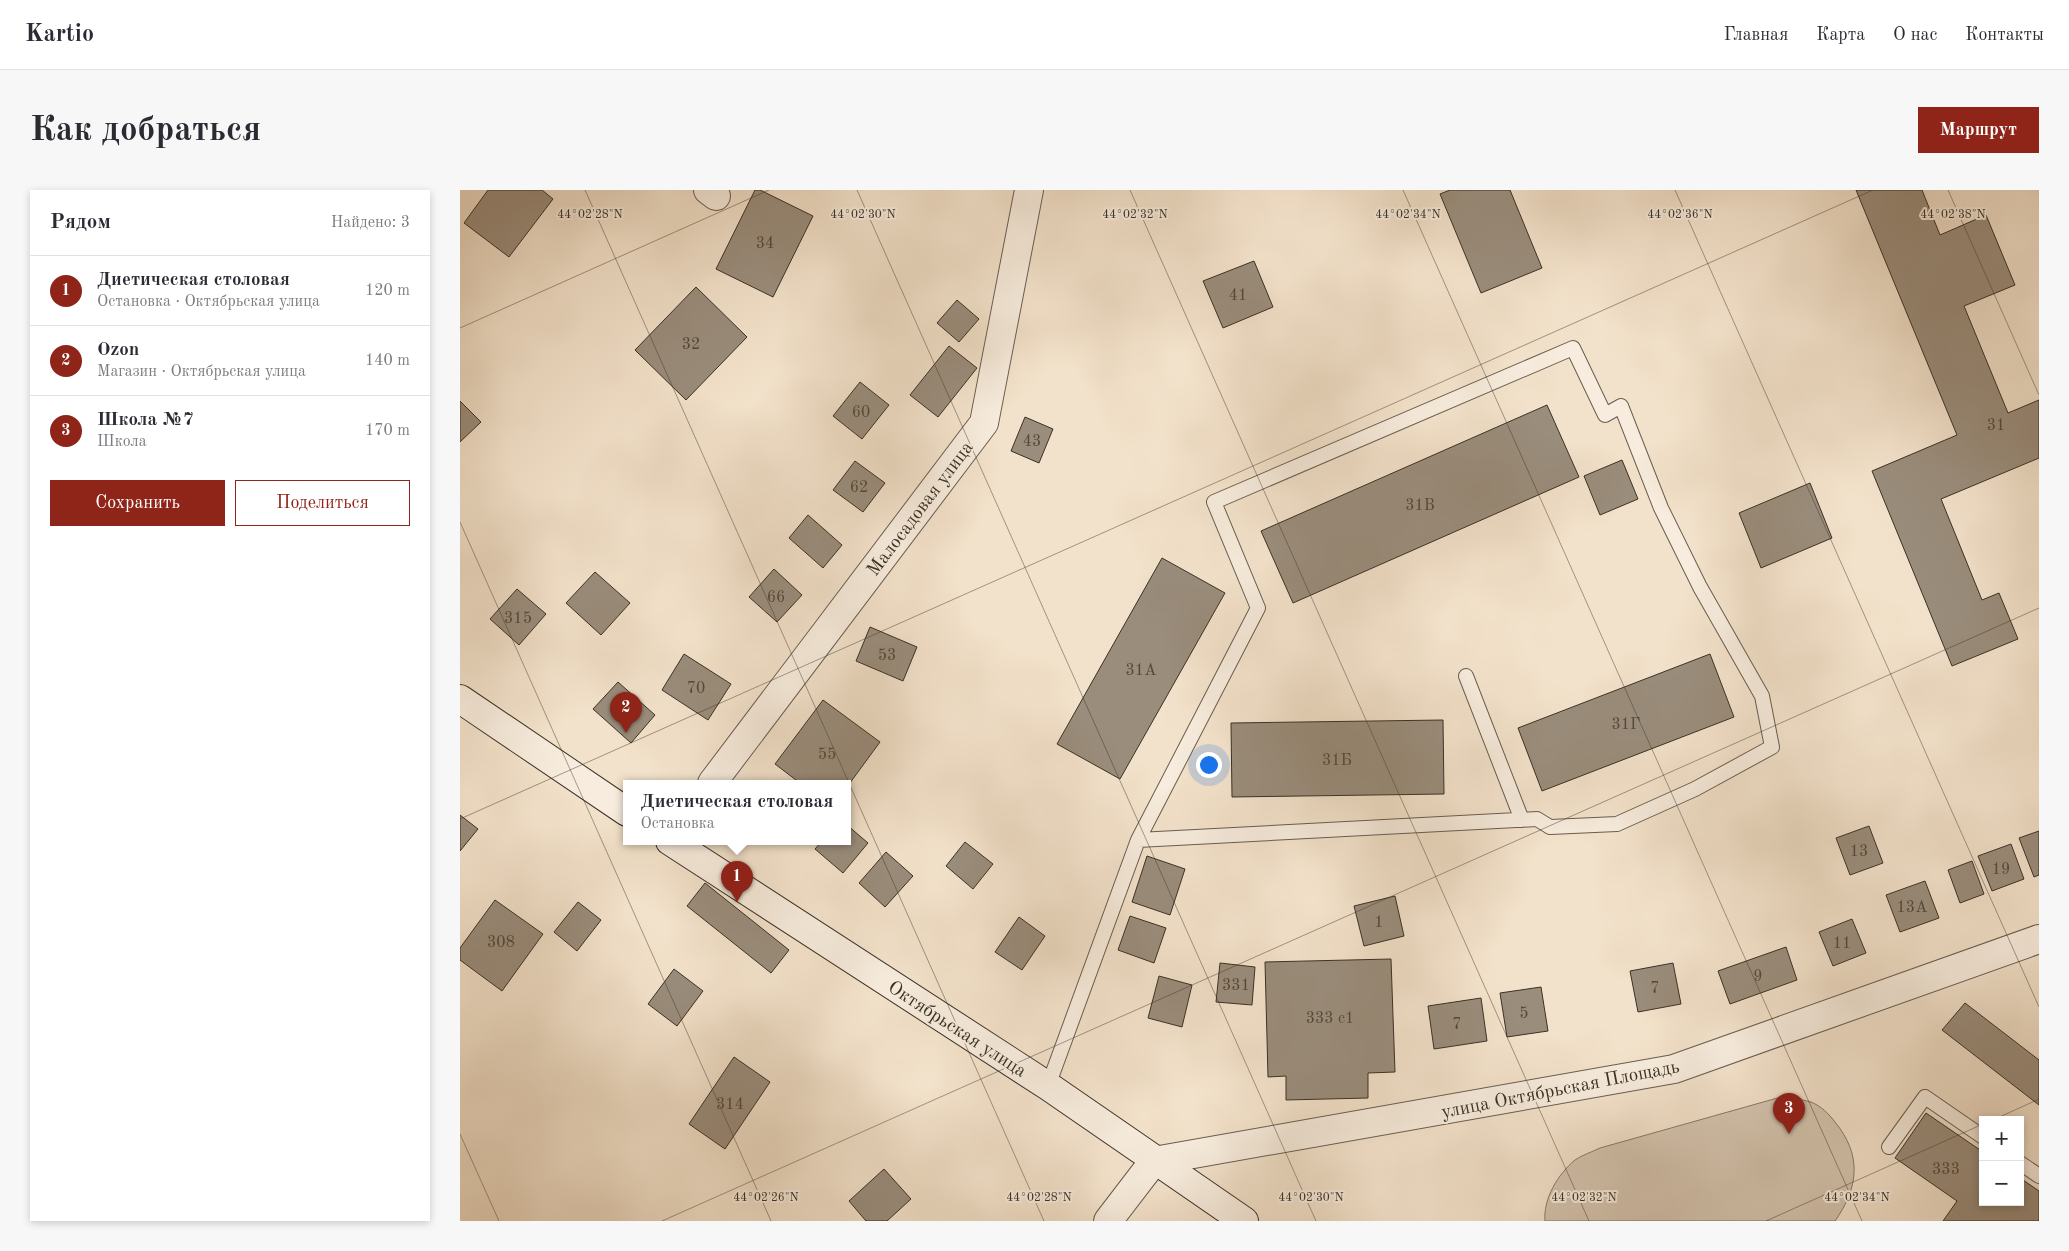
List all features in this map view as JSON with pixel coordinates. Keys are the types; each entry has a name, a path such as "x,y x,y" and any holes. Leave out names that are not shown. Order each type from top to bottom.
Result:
{"street":[{"name":"Малосадовая улица","path":"714,780 984,423 1029,190"},
{"path":"460,699 623,809"},
{"name":"Октябрьская улица","path":"676,845 1048,1086 1154,1161 1244,1221"},
{"name":"улица Октябрьская Площадь","path":"1154,1161 1674,1070 2039,939"},
{"path":"1108,1221 1154,1161"}],"lane":[{"path":"1048,1086 1138,840 1258,608 1214,502 1573,348 1605,415 1621,406 1661,508 1700,587 1762,696 1772,747 1695,789 1617,824 1550,827 1537,819 1138,840"},
{"path":"1466,676 1522,820"},
{"path":"1889,1147 1925,1097 1979,1134"},
{"path":"2024,1166 2039,1176"}],"shaded area":[{"path":"1781,1097 1807,1101 1821,1108 1844,1134 1850,1147 1854,1171 1853,1183 1849,1196 1835,1221 1545,1221 1546,1204 1549,1196 1563,1172 1575,1160 1600,1148"}],"building":[{"path":"488,190 542,190 553,199 509,257 464,223"},
{"path":"755,190 760,190 813,216 773,297 716,269"},
{"path":"1450,190 1510,190 1542,268 1481,293 1440,194"},
{"path":"1856,190 1922,190 1940,235 1986,215 2015,285 1964,306 2008,413 2039,400 2039,458 1941,499 1982,600 1999,593 2018,639 1952,666 1872,471 1957,435"},
{"path":"1254,261 1273,307 1223,328 1203,281"},
{"path":"696,287 747,337 686,400 635,350"},
{"path":"957,300 979,319 959,342 937,323"},
{"path":"949,346 977,368 938,417 910,395"},
{"path":"860,382 889,405 862,439 833,416"},
{"path":"460,401 481,422 460,442"},
{"path":"1547,405 1579,477 1293,603 1261,531"},
{"path":"1025,417 1053,429 1039,463 1011,451"},
{"path":"1622,460 1638,499 1600,515 1584,476"},
{"path":"855,461 885,483 863,512 833,490"},
{"path":"1810,483 1832,538 1761,568 1739,513"},
{"path":"808,515 842,545 823,568 789,538"},
{"path":"1162,558 1225,593 1120,779 1057,744"},
{"path":"774,569 802,595 777,622 749,597"},
{"path":"595,572 630,603 601,635 566,603"},
{"path":"517,589 546,614 519,645 490,619"},
{"path":"870,627 917,647 903,681 856,661"},
{"path":"684,654 731,684 708,720 662,690"},
{"path":"1710,654 1734,717 1542,791 1518,728"},
{"path":"618,682 655,715 631,743 593,709"},
{"path":"823,700 880,742 851,782 851,780 796,780 775,764"},
{"path":"1443,720 1444,794 1232,797 1231,723"},
{"path":"460,815 478,829 460,851"},
{"path":"1869,826 1883,863 1850,875 1836,838"},
{"path":"851,828 868,843 843,873 815,849 818,845 851,845"},
{"path":"2039,831 2039,875 2034,877 2019,838"},
{"path":"965,842 993,864 973,889 946,866"},
{"path":"2011,844 2024,879 1992,891 1978,856"},
{"path":"886,852 913,876 885,907 859,883"},
{"path":"1147,856 1185,869 1170,915 1132,902"},
{"path":"1972,861 1984,894 1960,903 1948,870"},
{"path":"1925,881 1939,918 1900,932 1886,895"},
{"path":"705,883 789,950 771,973 687,906"},
{"path":"1395,896 1404,936 1364,946 1354,906"},
{"path":"495,900 543,934 502,991 460,960 460,948"},
{"path":"578,902 601,920 577,951 554,932"},
{"path":"1130,916 1166,928 1154,963 1118,950"},
{"path":"1019,917 1045,936 1022,970 995,952"},
{"path":"1852,919 1866,953 1833,966 1819,932"},
{"path":"1786,947 1797,980 1730,1004 1718,971"},
{"path":"1391,959 1395,1072 1368,1073 1368,1098 1286,1100 1286,1076 1268,1077 1265,962"},
{"path":"1220,963 1255,967 1252,1005 1216,1002"},
{"path":"1673,963 1681,1004 1638,1012 1630,971"},
{"path":"674,969 703,991 677,1026 648,1004"},
{"path":"1159,976 1192,985 1182,1027 1148,1018"},
{"path":"1541,987 1548,1031 1507,1037 1500,993"},
{"path":"1481,998 1487,1041 1434,1049 1428,1006"},
{"path":"1965,1003 2039,1060 2039,1105 1942,1030"},
{"path":"734,1057 770,1082 725,1149 689,1124"},
{"path":"1926,1113 1979,1149 1979,1206 2024,1206 2024,1181 2039,1191 2039,1221 1943,1221 1957,1201 1895,1158"},
{"path":"884,1169 911,1199 887,1221 866,1221 849,1201"}],"place":[{"name":"Ozon","path":"626,733"},
{"name":"Диетическая столовая","path":"737,902"},
{"name":"Школа №7","path":"1789,1134"}]}
